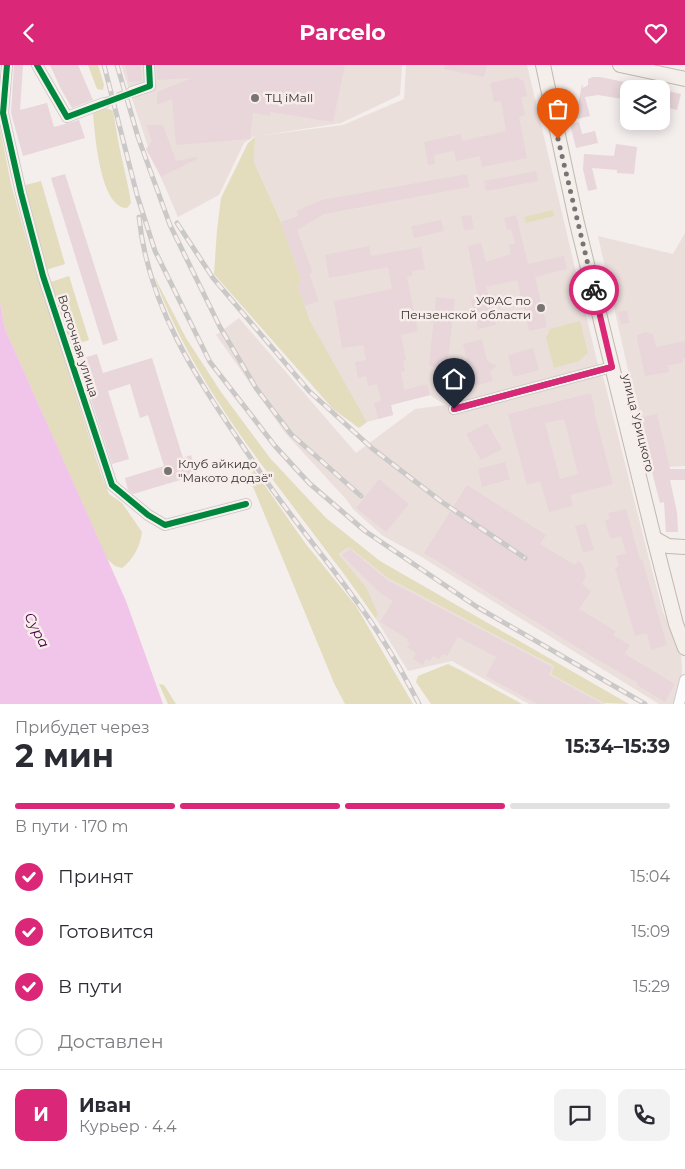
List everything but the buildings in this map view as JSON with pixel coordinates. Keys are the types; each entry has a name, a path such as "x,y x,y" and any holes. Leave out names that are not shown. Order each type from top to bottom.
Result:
{"main road":[{"name":"улица Урицкого","path":"543,65 576,219 612,367 676,624 685,648"},
{"path":"620,65 685,79"},
{"path":"654,538 668,546 681,547"},
{"path":"662,568 662,561 665,555 681,547"}],"street":[{"name":"Восточная улица","path":"7,65 3,113 21,193 43,276 112,485 148,515 165,525 246,504"},
{"path":"37,65 67,117 104,103"},
{"path":"132,92 150,86 149,65"},
{"path":"454,409 612,367"},
{"path":"679,704 685,680"}],"shaded area":[{"path":"88,65 98,65 104,85 103,90 97,89"},
{"path":"121,65 402,65 400,95 341,123 258,136 343,125 404,99 406,65 527,65 597,361 604,380 663,612 681,654 680,693 676,704 659,704 420,556 383,536 353,509 286,434 216,335 239,318 356,453 415,409 445,405 430,395 391,405 393,415 367,422 310,322 297,284 302,281 281,222 254,162 255,136 244,143 219,195 178,217 148,147"},
{"path":"98,109 113,111 131,203 127,208 118,205 105,184 98,153 93,114"},
{"path":"0,128 11,184 31,255 101,474 109,494 122,503 142,532 136,552 122,568 115,566 107,559 5,329 0,302"},
{"path":"255,137 254,162 281,222 302,282 297,284 310,321 367,422 359,428 333,409 214,274 221,198 248,143"},
{"path":"41,181 65,264 46,270 22,186"},
{"path":"553,210 554,216 526,223 524,217"},
{"path":"685,233 685,466 650,468 598,236 673,254"},
{"path":"69,276 89,340 70,346 51,282"},
{"path":"154,276 186,338 221,392 270,458 326,518 380,561 629,704 604,703 551,674 554,666 388,578 349,547 338,554 366,587 378,614 376,619 256,457 209,388 188,352"},
{"path":"580,321 588,353 579,361 554,368 546,338 550,329"},
{"path":"254,470 305,543 356,606 413,704 345,704 334,683 249,477"},
{"path":"349,547 388,578 554,666 551,674 606,704 529,704 452,661 408,671 376,619 378,614 338,554"},
{"path":"448,664 522,704 431,704 416,682 418,676"},
{"path":"159,684 164,685 176,704 168,704"}],"water":[{"name":"Сура","path":"0,302 5,329 126,601 163,704 0,704"}],"tunnel":[{"path":"104,103 132,92"}],"railway":[{"path":"104,65 137,195 155,251 210,362 275,446 309,483 365,531 477,607 645,704"},
{"path":"117,65 138,137 170,225 220,327 256,388 291,434 361,496"},
{"path":"139,217 144,250 152,281 177,339 192,367 270,487 372,623 397,663 419,704"},
{"path":"177,223 213,278 309,391 373,449 442,502 525,558"}],"cycle path":[{"path":"7,65 3,113 21,193 43,276 112,485 148,515 165,525 246,504"},
{"path":"37,65 67,117 150,86 149,65"},
{"path":"454,409 612,367"}],"way so far":[{"path":"558,139 594,290"}],"place":[{"name":"ТЦ iMall","path":"255,98"},
{"name":"УФАС по Пензенской области","path":"541,308"},
{"name":"Клуб айкидо \"Макото додзё\"","path":"168,471"}],"route":[{"path":"454,409 612,367 594,290"}]}
